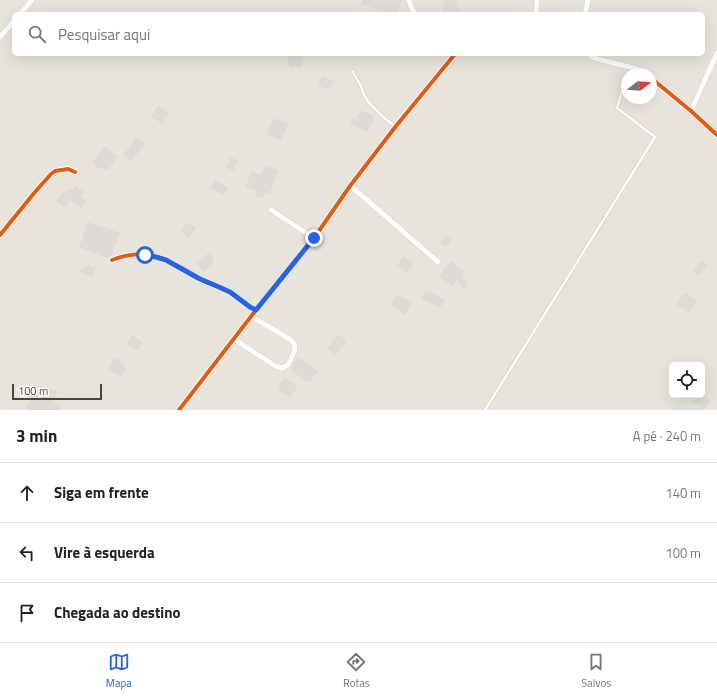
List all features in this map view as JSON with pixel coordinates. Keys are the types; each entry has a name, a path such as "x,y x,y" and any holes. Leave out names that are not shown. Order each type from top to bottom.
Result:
{"street":[{"path":"22,12 32,0"},
{"path":"408,0 415,12"},
{"path":"536,12 537,0"},
{"path":"585,12 588,0"},
{"path":"0,38 12,23"},
{"path":"691,111 717,53"},
{"path":"179,410 251,316 314,238 350,186 396,126 453,56"},
{"path":"592,56 594,58 632,68"},
{"path":"657,83 717,135"},
{"path":"0,236 50,174 55,171 68,169 75,172"},
{"path":"350,186 438,262"},
{"path":"271,210 314,238"},
{"path":"112,260 134,254 166,260 200,279 230,292 256,310"},
{"path":"234,339 275,366 282,368 288,364 295,350 294,344 251,316"}],"lane":[{"path":"352,71 369,103 383,117 396,126"},
{"path":"485,410 655,137 617,108 621,94"}],"shaded area":[{"path":"0,0 717,0 717,410 0,410"}],"building":[{"path":"363,0 401,0 397,12 362,4"},
{"path":"445,0 457,0 455,8 460,9 459,12 443,11"},
{"path":"290,56 300,56 304,58 300,67 294,64 293,67 287,64"},
{"path":"322,77 332,81 329,89 319,85"},
{"path":"159,106 169,114 162,123 151,116"},
{"path":"361,111 373,116 367,131 351,124 353,119 356,121"},
{"path":"274,119 288,124 281,139 267,134"},
{"path":"136,138 144,144 131,161 124,155"},
{"path":"105,147 117,157 107,170 103,167 101,169 93,163"},
{"path":"231,158 237,161 233,170 227,167"},
{"path":"266,166 278,171 269,193 265,192 262,198 256,196 258,191 246,186 252,172 261,176"},
{"path":"215,181 227,188 224,194 211,188"},
{"path":"76,186 83,192 80,197 85,201 81,207 70,199 64,207 57,201 63,193 65,195 69,189 72,191"},
{"path":"88,223 119,233 109,258 80,247"},
{"path":"187,223 195,228 189,237 182,232"},
{"path":"446,235 451,239 446,246 441,243"},
{"path":"209,253 214,259 204,271 197,264"},
{"path":"404,257 413,264 407,272 398,265"},
{"path":"701,261 707,265 699,275 694,272"},
{"path":"451,262 463,272 461,275 467,285 464,288 457,279 452,286 439,276"},
{"path":"88,265 95,269 91,277 81,271"},
{"path":"426,291 444,300 440,307 422,298"},
{"path":"685,293 696,301 689,312 677,304"},
{"path":"397,295 411,303 405,314 391,305"},
{"path":"338,335 346,341 336,354 328,348"},
{"path":"132,336 142,342 138,350 128,344"},
{"path":"114,358 120,361 119,362 123,364 122,367 125,368 122,376 109,370"},
{"path":"298,358 317,371 310,381 307,381 291,370"},
{"path":"284,378 297,386 290,397 279,390 280,389 278,387"},
{"path":"39,386 57,392 53,401 60,406 59,410 29,410 30,408 27,407 33,392 35,392"},
{"path":"705,397 709,400 704,408 693,401 696,398"}],"cycle path":[{"path":"179,410 314,238 350,186 396,126 453,56"},
{"path":"657,83 717,135"},
{"path":"0,235 51,174 55,171 68,169 75,172"},
{"path":"112,260 138,254 158,257 231,293 256,310"}],"route":[{"path":"145,255 166,260 200,279 230,292 256,310 314,238"}]}
